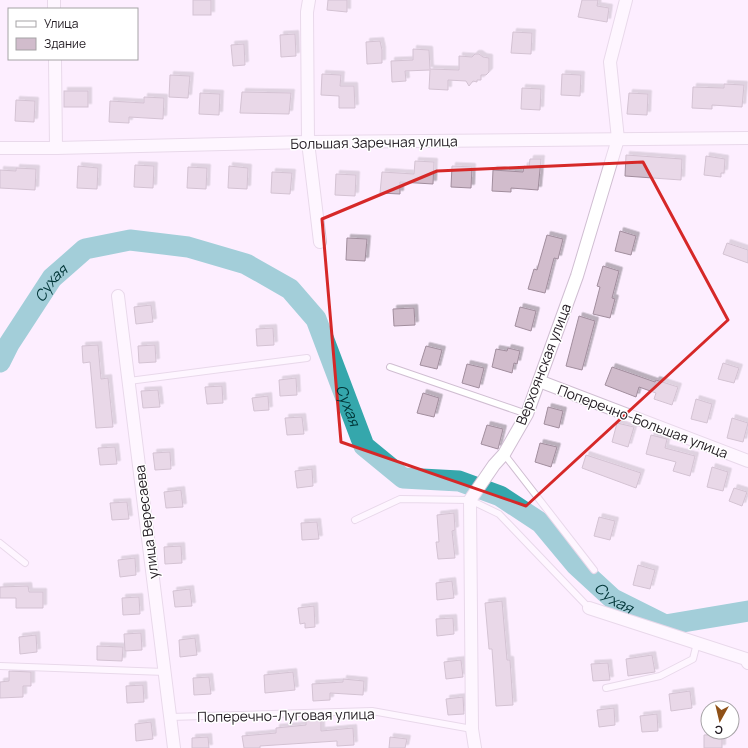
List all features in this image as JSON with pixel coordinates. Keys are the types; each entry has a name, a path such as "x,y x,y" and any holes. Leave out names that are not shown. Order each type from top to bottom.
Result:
{"street":[{"path":"308,0 308,142 320,242"},
{"name":"Верхоянская улица","path":"470,500 494,465 504,454 527,414 577,276 618,139 610,62 626,0"},
{"path":"55,60 56,148"},
{"name":"Большая Заречная улица","path":"0,148 308,142 748,138"},
{"name":"улица Вересаева","path":"118,296 174,748"},
{"name":"Поперечно-Большая улица","path":"539,381 748,461"},
{"path":"470,500 472,729 475,748"},
{"path":"589,608 746,659 748,663"}],"lane":[{"path":"129,381 307,358"},
{"path":"390,367 527,414"},
{"path":"504,454 594,570"},
{"path":"355,520 400,499 470,500 499,514 589,608"},
{"path":"0,543 25,563"},
{"path":"606,688 660,676 693,659 696,643"},
{"path":"0,666 164,672"},
{"name":"Поперечно-Луговая улица","path":"170,717 372,711 472,729"}],"highlighted area":[{"path":"643,162 728,320 526,506 341,442 322,219 437,171"}],"building":[{"path":"193,0 211,0 211,15 193,15"},
{"path":"328,0 347,0 347,12 327,10"},
{"path":"582,0 598,0 597,6 609,8 607,22 578,17"},
{"path":"513,32 532,33 531,54 511,53"},
{"path":"295,34 296,56 281,57 280,35"},
{"path":"380,41 382,63 367,64 366,42"},
{"path":"244,44 245,65 233,66 231,45"},
{"path":"413,49 429,50 430,69 459,70 459,56 472,57 475,54 479,54 483,57 489,58 489,72 486,75 481,75 481,80 477,80 477,82 473,81 469,86 466,81 448,80 448,90 429,89 430,70 405,71 406,81 392,82 391,61 413,60"},
{"path":"322,74 341,75 340,86 354,86 355,108 339,108 339,96 321,95"},
{"path":"562,74 581,75 580,96 561,95"},
{"path":"170,75 190,76 188,98 169,97"},
{"path":"724,84 744,85 742,107 712,105 712,109 692,108 693,87 724,88"},
{"path":"522,88 541,89 540,110 521,109"},
{"path":"64,91 88,91 88,107 64,107"},
{"path":"242,92 291,93 289,114 240,113"},
{"path":"200,93 220,94 219,115 199,114"},
{"path":"629,93 648,94 647,115 627,114"},
{"path":"144,97 164,98 163,119 129,117 129,123 109,122 110,101 144,103"},
{"path":"16,100 35,101 34,122 15,121"},
{"path":"626,155 682,159 681,180 625,176"},
{"path":"706,156 725,159 724,173 721,173 721,177 704,175"},
{"path":"530,159 541,159 538,190 511,188 511,192 492,191 493,170 523,172 524,166 529,167"},
{"path":"415,161 434,162 433,184 400,182 400,194 380,193 382,172 414,174"},
{"path":"135,165 154,166 153,188 134,187"},
{"path":"78,166 98,168 97,189 77,188"},
{"path":"229,166 248,168 247,189 228,188"},
{"path":"452,166 472,167 471,188 451,187"},
{"path":"188,167 207,168 206,189 187,188"},
{"path":"16,168 36,169 35,190 0,188 0,170 16,171"},
{"path":"272,172 292,173 290,194 271,193"},
{"path":"336,174 356,175 355,196 335,195"},
{"path":"620,231 636,236 631,255 615,251"},
{"path":"547,235 563,239 558,259 554,258 545,293 528,289 534,269 537,270"},
{"path":"347,238 367,239 365,261 346,260"},
{"path":"727,243 748,250 748,263 723,254"},
{"path":"603,266 619,271 612,298 615,299 610,318 593,314 600,287 597,286"},
{"path":"151,305 153,322 136,324 134,307"},
{"path":"520,307 536,311 531,331 515,326"},
{"path":"414,308 415,325 394,326 393,309"},
{"path":"579,316 595,321 582,370 566,366"},
{"path":"273,328 274,345 257,346 256,329"},
{"path":"98,345 101,379 108,378 113,427 96,428 90,362 83,363 82,346"},
{"path":"155,345 156,362 139,363 138,346"},
{"path":"426,346 442,350 437,369 420,365"},
{"path":"508,348 520,351 517,364 514,363 512,373 492,367 496,349 507,351"},
{"path":"723,363 739,368 734,383 718,379"},
{"path":"467,364 484,368 479,388 462,383"},
{"path":"612,367 655,382 656,380 678,387 672,405 654,399 656,393 639,387 636,397 605,385"},
{"path":"296,378 297,395 280,396 279,380"},
{"path":"222,386 223,403 207,404 205,387"},
{"path":"158,390 160,407 143,408 141,391"},
{"path":"423,393 439,398 434,417 417,413"},
{"path":"268,396 269,410 254,411 252,398"},
{"path":"696,399 712,404 707,423 691,419"},
{"path":"548,407 563,411 559,428 544,424"},
{"path":"302,417 304,434 287,435 285,418"},
{"path":"732,418 748,423 743,442 727,438"},
{"path":"617,423 634,427 628,447 612,442"},
{"path":"487,425 503,429 498,449 481,444"},
{"path":"651,435 667,439 665,448 695,456 690,476 673,471 676,462 646,454"},
{"path":"540,443 557,447 551,467 535,462"},
{"path":"115,447 117,464 100,465 98,448"},
{"path":"170,452 171,469 155,470 153,453"},
{"path":"586,455 641,473 636,488 582,468"},
{"path":"712,467 728,472 723,491 707,487"},
{"path":"312,469 313,486 297,488 295,471"},
{"path":"734,488 747,492 742,506 729,501"},
{"path":"181,490 183,507 166,508 164,492"},
{"path":"127,502 129,519 112,520 110,503"},
{"path":"454,513 455,530 452,531 455,558 438,559 436,542 439,542 437,515"},
{"path":"599,517 615,521 610,540 594,536"},
{"path":"317,522 319,539 302,540 301,523"},
{"path":"181,546 182,563 165,564 164,547"},
{"path":"135,558 136,575 120,577 118,560"},
{"path":"638,565 655,570 650,589 633,585"},
{"path":"452,581 454,598 437,600 436,583"},
{"path":"28,586 29,592 43,592 43,608 16,608 16,598 0,598 0,587"},
{"path":"190,589 192,606 175,607 173,591"},
{"path":"139,597 140,614 123,615 122,598"},
{"path":"502,601 507,660 510,660 513,705 496,706 492,649 489,649 485,603"},
{"path":"314,606 315,627 305,628 305,623 300,624 298,608"},
{"path":"453,618 454,634 437,636 436,619"},
{"path":"141,633 142,650 125,651 124,634"},
{"path":"36,635 37,652 20,654 19,637"},
{"path":"195,638 197,655 180,657 179,640"},
{"path":"97,646 123,647 122,661 97,660"},
{"path":"652,655 655,672 628,676 626,659"},
{"path":"461,660 463,677 446,679 444,662"},
{"path":"608,663 610,680 593,681 591,664"},
{"path":"9,671 31,672 31,686 23,686 23,697 0,698 0,682 9,681"},
{"path":"293,672 295,690 265,693 264,675"},
{"path":"209,677 211,694 194,695 193,678"},
{"path":"343,679 364,681 363,695 330,693 330,700 313,701 312,684 343,682"},
{"path":"143,685 144,702 127,703 126,686"},
{"path":"690,691 692,708 671,711 669,694"},
{"path":"463,697 464,714 448,715 446,699"},
{"path":"614,708 615,725 599,727 597,710"},
{"path":"657,714 658,731 642,732 640,716"},
{"path":"321,719 321,731 353,728 354,745 337,746 337,741 260,746 260,748 244,748 242,736 276,733 276,728 306,725 306,720"},
{"path":"151,722 153,739 136,741 135,724"},
{"path":"208,737 209,748 192,748 192,738"},
{"path":"390,737 407,739 405,748 389,748"},
{"path":"704,740 722,740 722,748 704,748"}],"waterway":[{"name":"Сухая","path":"0,362 9,344 52,278 85,249 130,240 188,247 246,264 290,289 316,319 364,446 403,478 459,481 500,496 541,523 576,565 613,599 665,625 748,611"}]}
